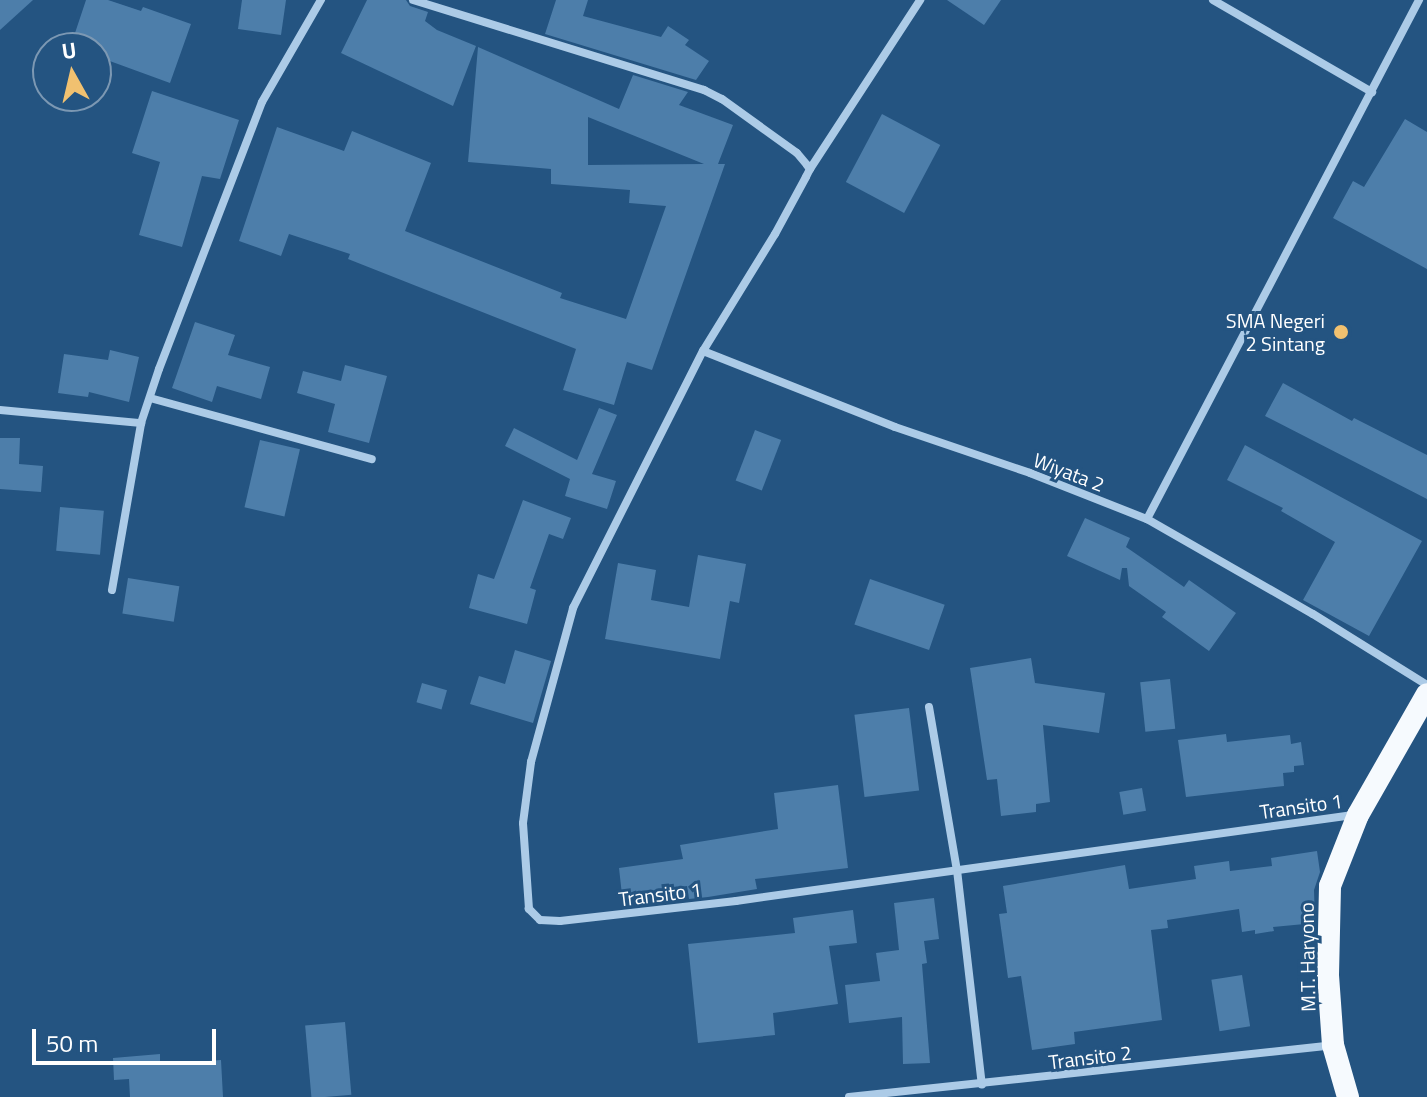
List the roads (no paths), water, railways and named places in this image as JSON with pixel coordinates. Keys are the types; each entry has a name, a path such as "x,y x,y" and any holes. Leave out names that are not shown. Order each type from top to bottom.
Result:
{"highway":[{"name":"M.T. Haryono","path":"1348,1097 1333,1045 1328,975 1330,886 1358,815 1427,694"}],"street":[{"path":"112,590 141,423 204,246 262,102 321,0"},
{"path":"413,0 704,90 722,99 797,153 810,169"},
{"path":"703,351 746,284 810,169 920,0"},
{"path":"1213,0 1372,92"},
{"path":"1147,519 1419,0"},
{"name":"Wiyata 2","path":"703,351 895,427 1030,473 1147,519 1313,614 1427,685"},
{"name":"Transito 1","path":"703,351 573,608 531,762 524,811 529,909 533,916 540,920 575,919 1358,815"},
{"path":"150,398 372,459"},
{"path":"0,410 141,423"},
{"path":"929,707 957,870 982,1085"},
{"name":"Transito 2","path":"849,1097 1333,1045"}],"place":[{"name":"SMA Negeri 2 Sintang","path":"1341,332"}]}
